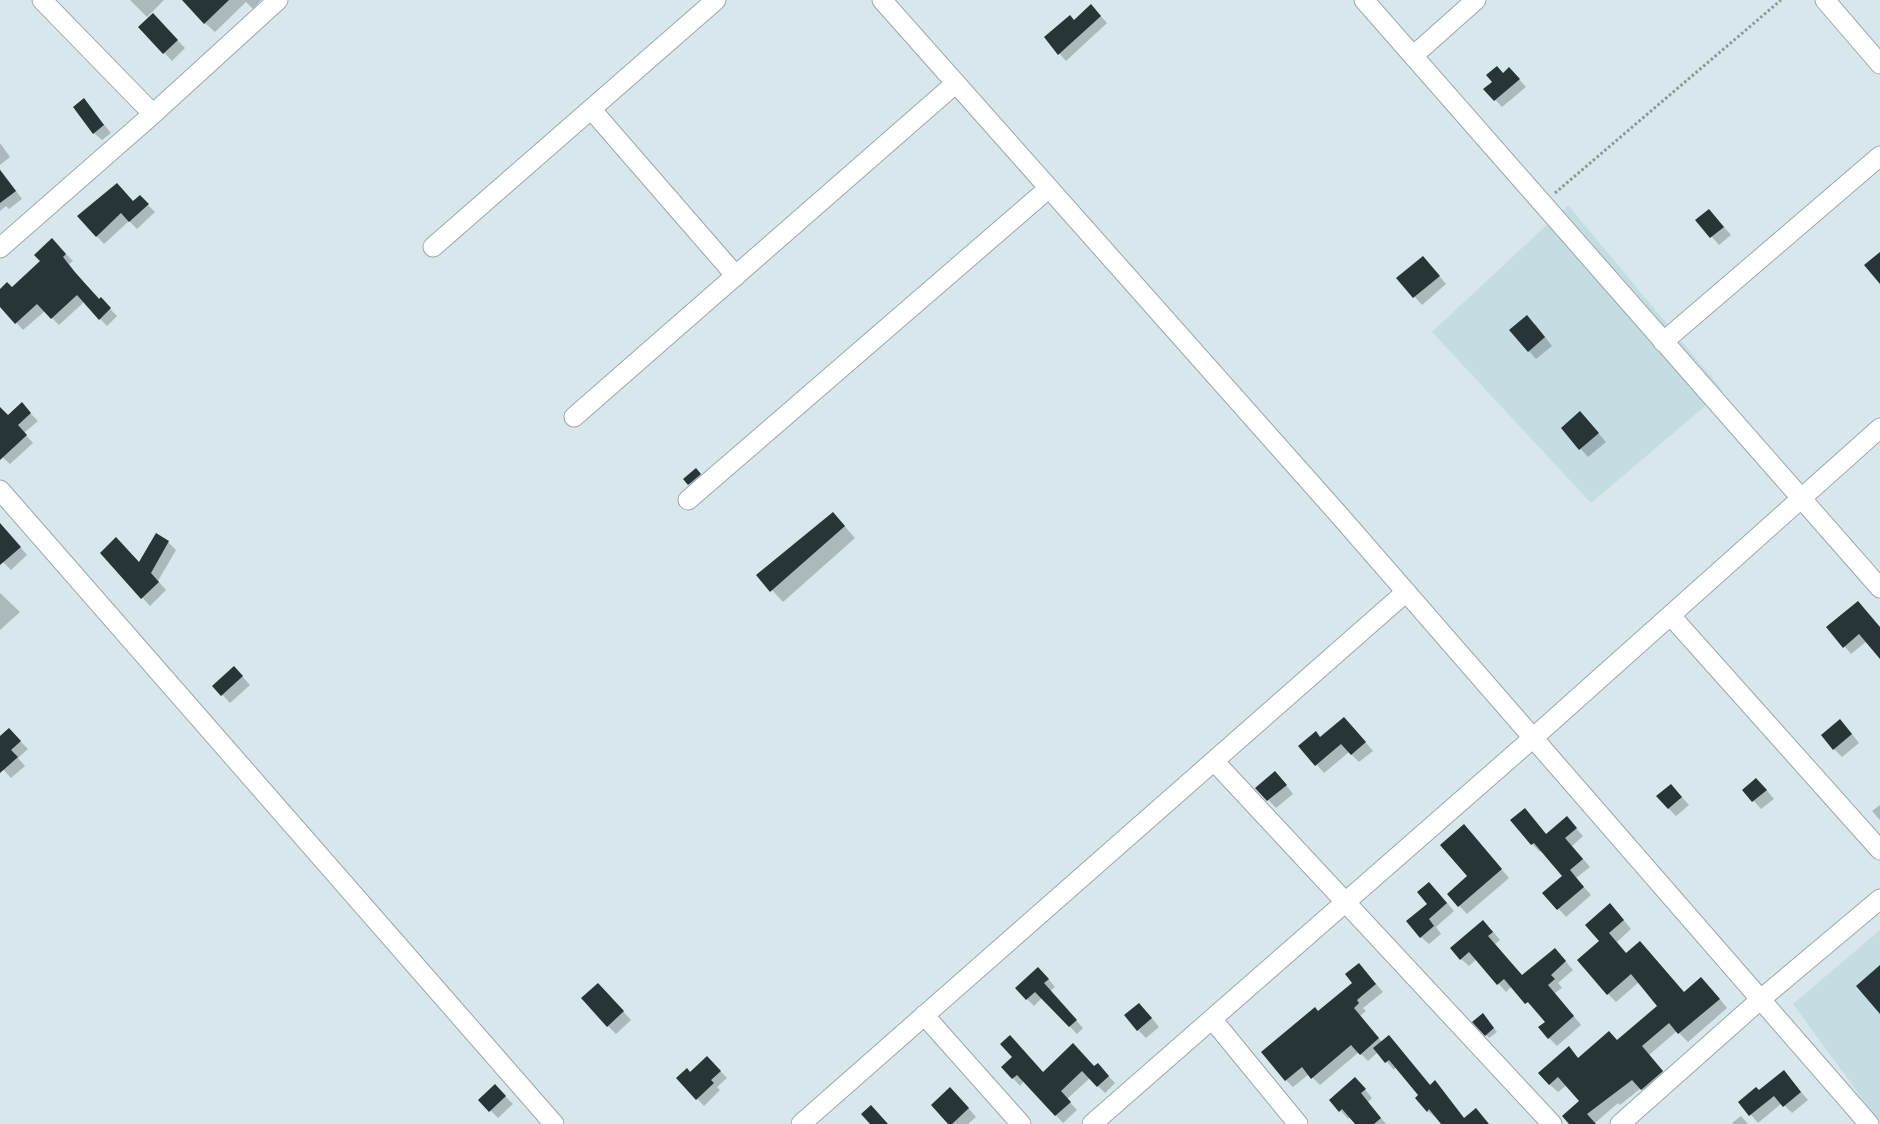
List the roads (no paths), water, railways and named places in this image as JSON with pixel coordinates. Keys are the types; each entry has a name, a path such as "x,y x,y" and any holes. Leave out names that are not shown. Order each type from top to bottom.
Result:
{"street":[{"path":"42,0 154,114"},
{"path":"0,248 154,114 278,0"},
{"path":"433,247 716,0"},
{"path":"882,0 1406,592 1869,1124"},
{"path":"1364,0 1880,588"},
{"path":"1413,56 1476,0"},
{"path":"1825,0 1880,64"},
{"path":"574,417 956,84"},
{"path":"590,110 736,276"},
{"path":"1664,342 1880,156"},
{"path":"688,500 1049,188"},
{"path":"1092,1124 1533,738 1880,428"},
{"path":"1,494 554,1124"},
{"path":"801,1124 1406,592"},
{"path":"1671,616 1880,850"},
{"path":"1214,761 1552,1124"},
{"path":"1620,1124 1760,999 1880,899"},
{"path":"924,1015 1021,1124"},
{"path":"1212,1019 1298,1124"}]}
